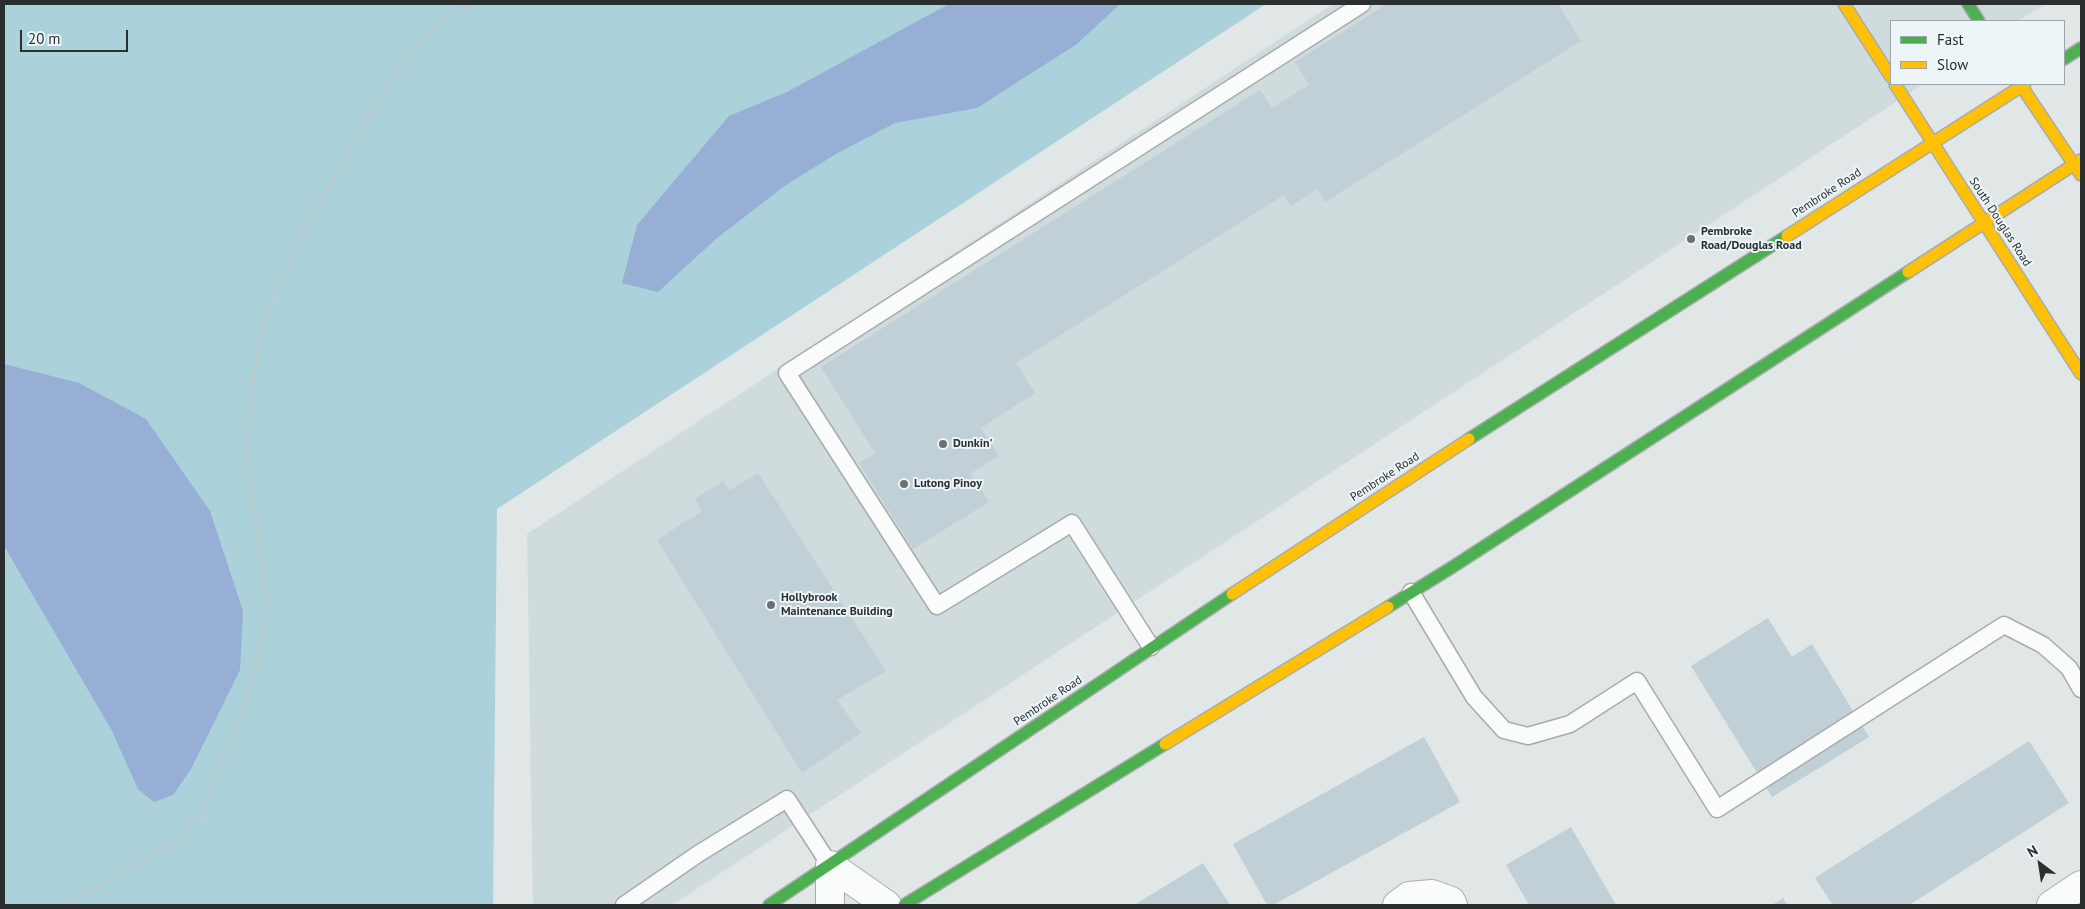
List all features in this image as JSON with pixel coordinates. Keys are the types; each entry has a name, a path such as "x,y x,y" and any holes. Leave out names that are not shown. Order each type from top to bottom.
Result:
{"main road":[{"path":"1844,4 1890,76"},
{"path":"1968,4 1978,20"},
{"path":"2065,58 2081,48"},
{"name":"South Douglas Road","path":"1896,85 2081,374"},
{"name":"Pembroke Road","path":"768,905 830,866 1151,647 1455,448 2022,85"},
{"path":"2022,85 2078,162 2081,175"},
{"path":"904,905 1411,592 1985,224 2078,162"}],"street":[{"path":"830,866 830,905"},
{"path":"830,866 888,905"},
{"path":"2051,905 2081,885"},
{"path":"1397,905 1410,896 1432,894 1452,903"}],"lane":[{"path":"1151,647 1072,524 937,606 787,373 1362,4"},
{"path":"1411,592 1474,697 1504,730 1528,736 1570,724 1637,681 1717,809 2004,624 2043,645 2069,668 2081,689"},
{"path":"624,905 698,854 787,799 830,866"}],"path":[{"path":"58,905 85,894 176,843 203,814 257,671 267,607 247,455 254,375 266,312 298,242 384,91 431,29 470,4"}],"shaded area":[{"path":"4,4 1266,4 497,509 493,905 4,905"},
{"path":"949,4 1120,4 1077,44 977,108 895,123 836,154 786,185 717,238 658,292 622,283 637,225 729,116 787,92"},
{"path":"1333,4 2045,4 2020,20 1890,20 1890,85 1921,85 672,905 533,905 527,534"},
{"path":"4,364 79,383 146,419 210,511 243,611 240,670 191,769 173,795 154,802 138,789 112,731 4,546"}],"building":[{"path":"1387,4 1558,4 1581,41 1325,202 1317,189 1291,206 1284,195 1016,363 1035,393 981,428 999,456 971,473 989,502 913,549 859,463 875,453 821,367 1260,90 1272,108 1309,85 1295,62"},
{"name":"Hollybrook Maintenance Building","path":"758,473 886,671 837,700 861,733 802,773 657,540 702,511 695,499 723,481 730,490"},
{"path":"1768,618 1792,657 1812,644 1869,737 1772,797 1691,666"},
{"path":"1424,737 1460,802 1273,905 1267,905 1233,844"},
{"path":"2029,741 2069,803 1909,905 1833,905 1815,878"},
{"path":"1571,827 1616,905 1529,905 1506,865"},
{"path":"1203,863 1230,905 1134,905"},
{"path":"1783,898 1787,905 1772,905"}],"traffic: fast":[{"path":"1968,4 1978,20"},
{"path":"2065,58 2081,48"},
{"path":"1469,439 1787,236"},
{"path":"1388,607 1908,272"},
{"path":"769,905 1232,594"},
{"path":"904,905 1165,744"}],"traffic: slow":[{"path":"1844,4 1890,75"},
{"path":"1896,85 2081,374"},
{"path":"2021,85 2081,175"},
{"path":"1787,236 2023,85"},
{"path":"1908,272 2081,160"},
{"path":"1232,594 1469,439"},
{"path":"1165,744 1388,607"}],"place":[{"name":"Pembroke Road/Douglas Road","path":"1691,239"},
{"name":"Dunkin'","path":"943,444"},
{"name":"Lutong Pinoy","path":"904,484"},
{"name":"Hollybrook Maintenance Building","path":"771,605"}]}
